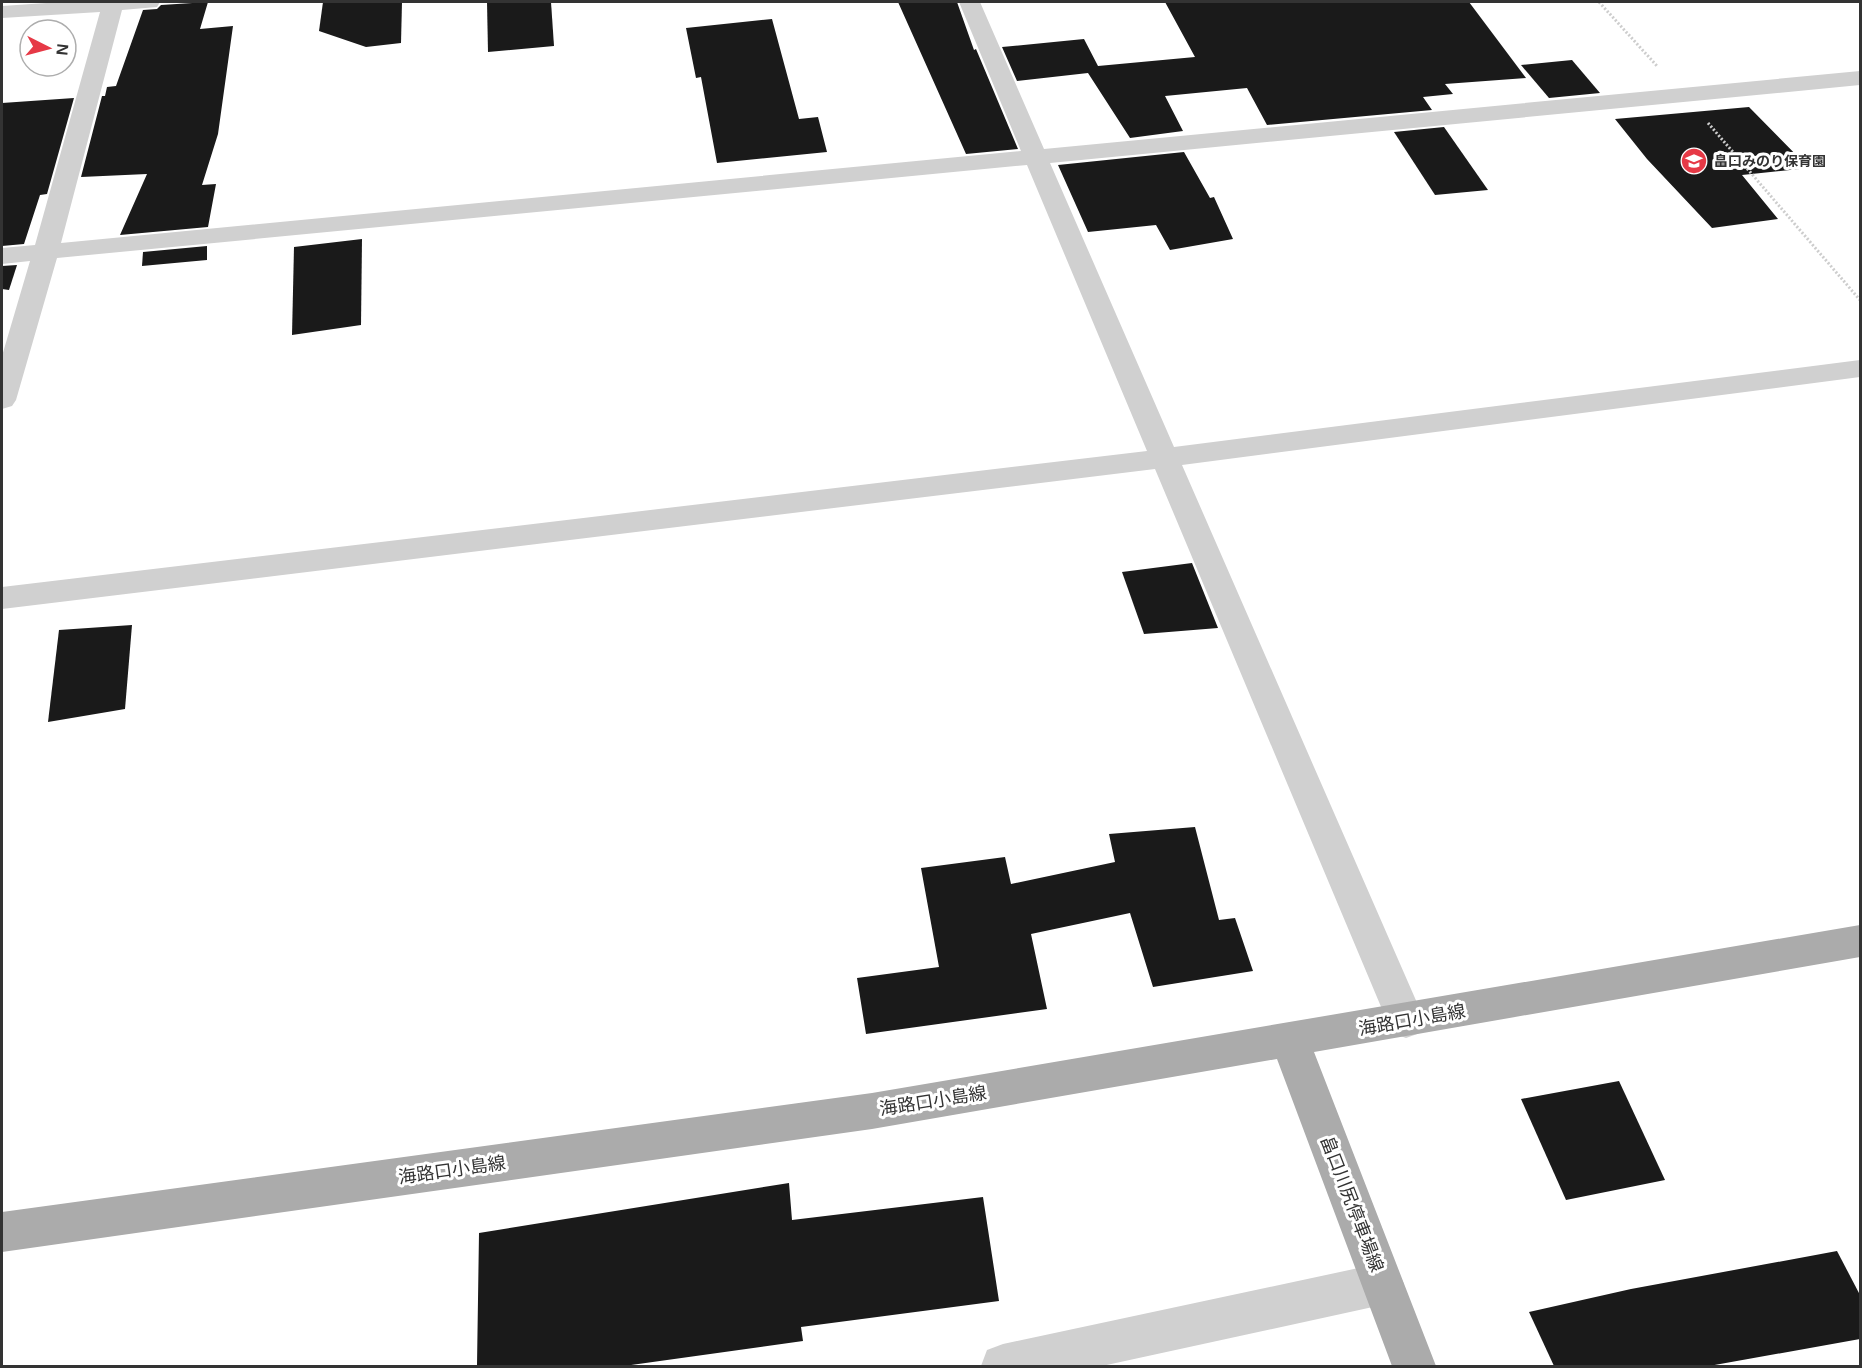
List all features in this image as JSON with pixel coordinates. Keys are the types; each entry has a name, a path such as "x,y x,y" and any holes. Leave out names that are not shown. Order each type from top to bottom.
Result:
{"main road":[{"name":"海路口小島線","path":"2,1232 872,1111 1290,1041 1860,941"},
{"name":"畠口川尻停車場線","path":"1290,1041 1414,1366"}],"street":[{"path":"2,12 149,2"},
{"path":"969,2 1406,1021"},
{"path":"2,400 46,252 113,4"},
{"path":"2,256 1860,78"},
{"path":"2,598 1166,458 1860,369"},
{"path":"1003,1366 1382,1284"}],"path":[{"path":"1599,2 1684,95 1860,300"}],"building":[{"path":"208,2 200,29 233,26 218,134 202,185 216,184 208,227 120,235 147,174 81,177 102,96 105,96 107,87 116,86 143,10 157,9 161,5"},
{"path":"323,2 402,2 401,43 366,47 319,31"},
{"path":"487,2 551,2 554,46 488,52"},
{"path":"898,2 957,2 974,50 976,49 1018,149 966,154"},
{"path":"1165,2 1469,2 1526,78 1445,84 1453,94 1423,97 1432,110 1267,125 1247,88 1165,96 1183,131 1130,138 1088,73 1017,81 1002,47 1084,39 1098,66 1195,57"},
{"path":"772,19 799,119 818,117 827,152 717,163 701,77 696,78 686,28"},
{"path":"1572,60 1600,93 1549,98 1521,65"},
{"path":"74,98 47,194 40,195 24,244 2,246 2,103"},
{"path":"1749,107 1809,168 1742,175 1778,219 1712,228 1647,159 1615,119"},
{"path":"1444,127 1488,190 1435,195 1394,132"},
{"path":"1184,152 1210,198 1214,197 1233,239 1170,250 1156,225 1088,232 1058,165"},
{"path":"362,239 361,325 292,335 294,247"},
{"path":"207,246 207,260 142,266 143,252"},
{"path":"17,265 9,290 2,289 2,266"},
{"path":"1192,563 1218,628 1144,634 1122,572"},
{"path":"132,625 125,709 48,722 59,630"},
{"path":"1195,827 1219,920 1235,918 1253,971 1153,987 1130,913 1031,934 1047,1009 866,1034 857,978 939,967 921,868 1005,857 1011,884 1115,862 1109,834"},
{"path":"1619,1081 1665,1180 1566,1200 1521,1099"},
{"path":"789,1183 792,1220 983,1197 999,1301 801,1327 803,1341 624,1366 477,1366 479,1233"},
{"path":"1837,1251 1860,1295 1860,1339 1709,1366 1554,1366 1529,1312 1631,1289"}],"place":[{"name":"畠口みのり保育園","path":"1694,161"}]}
